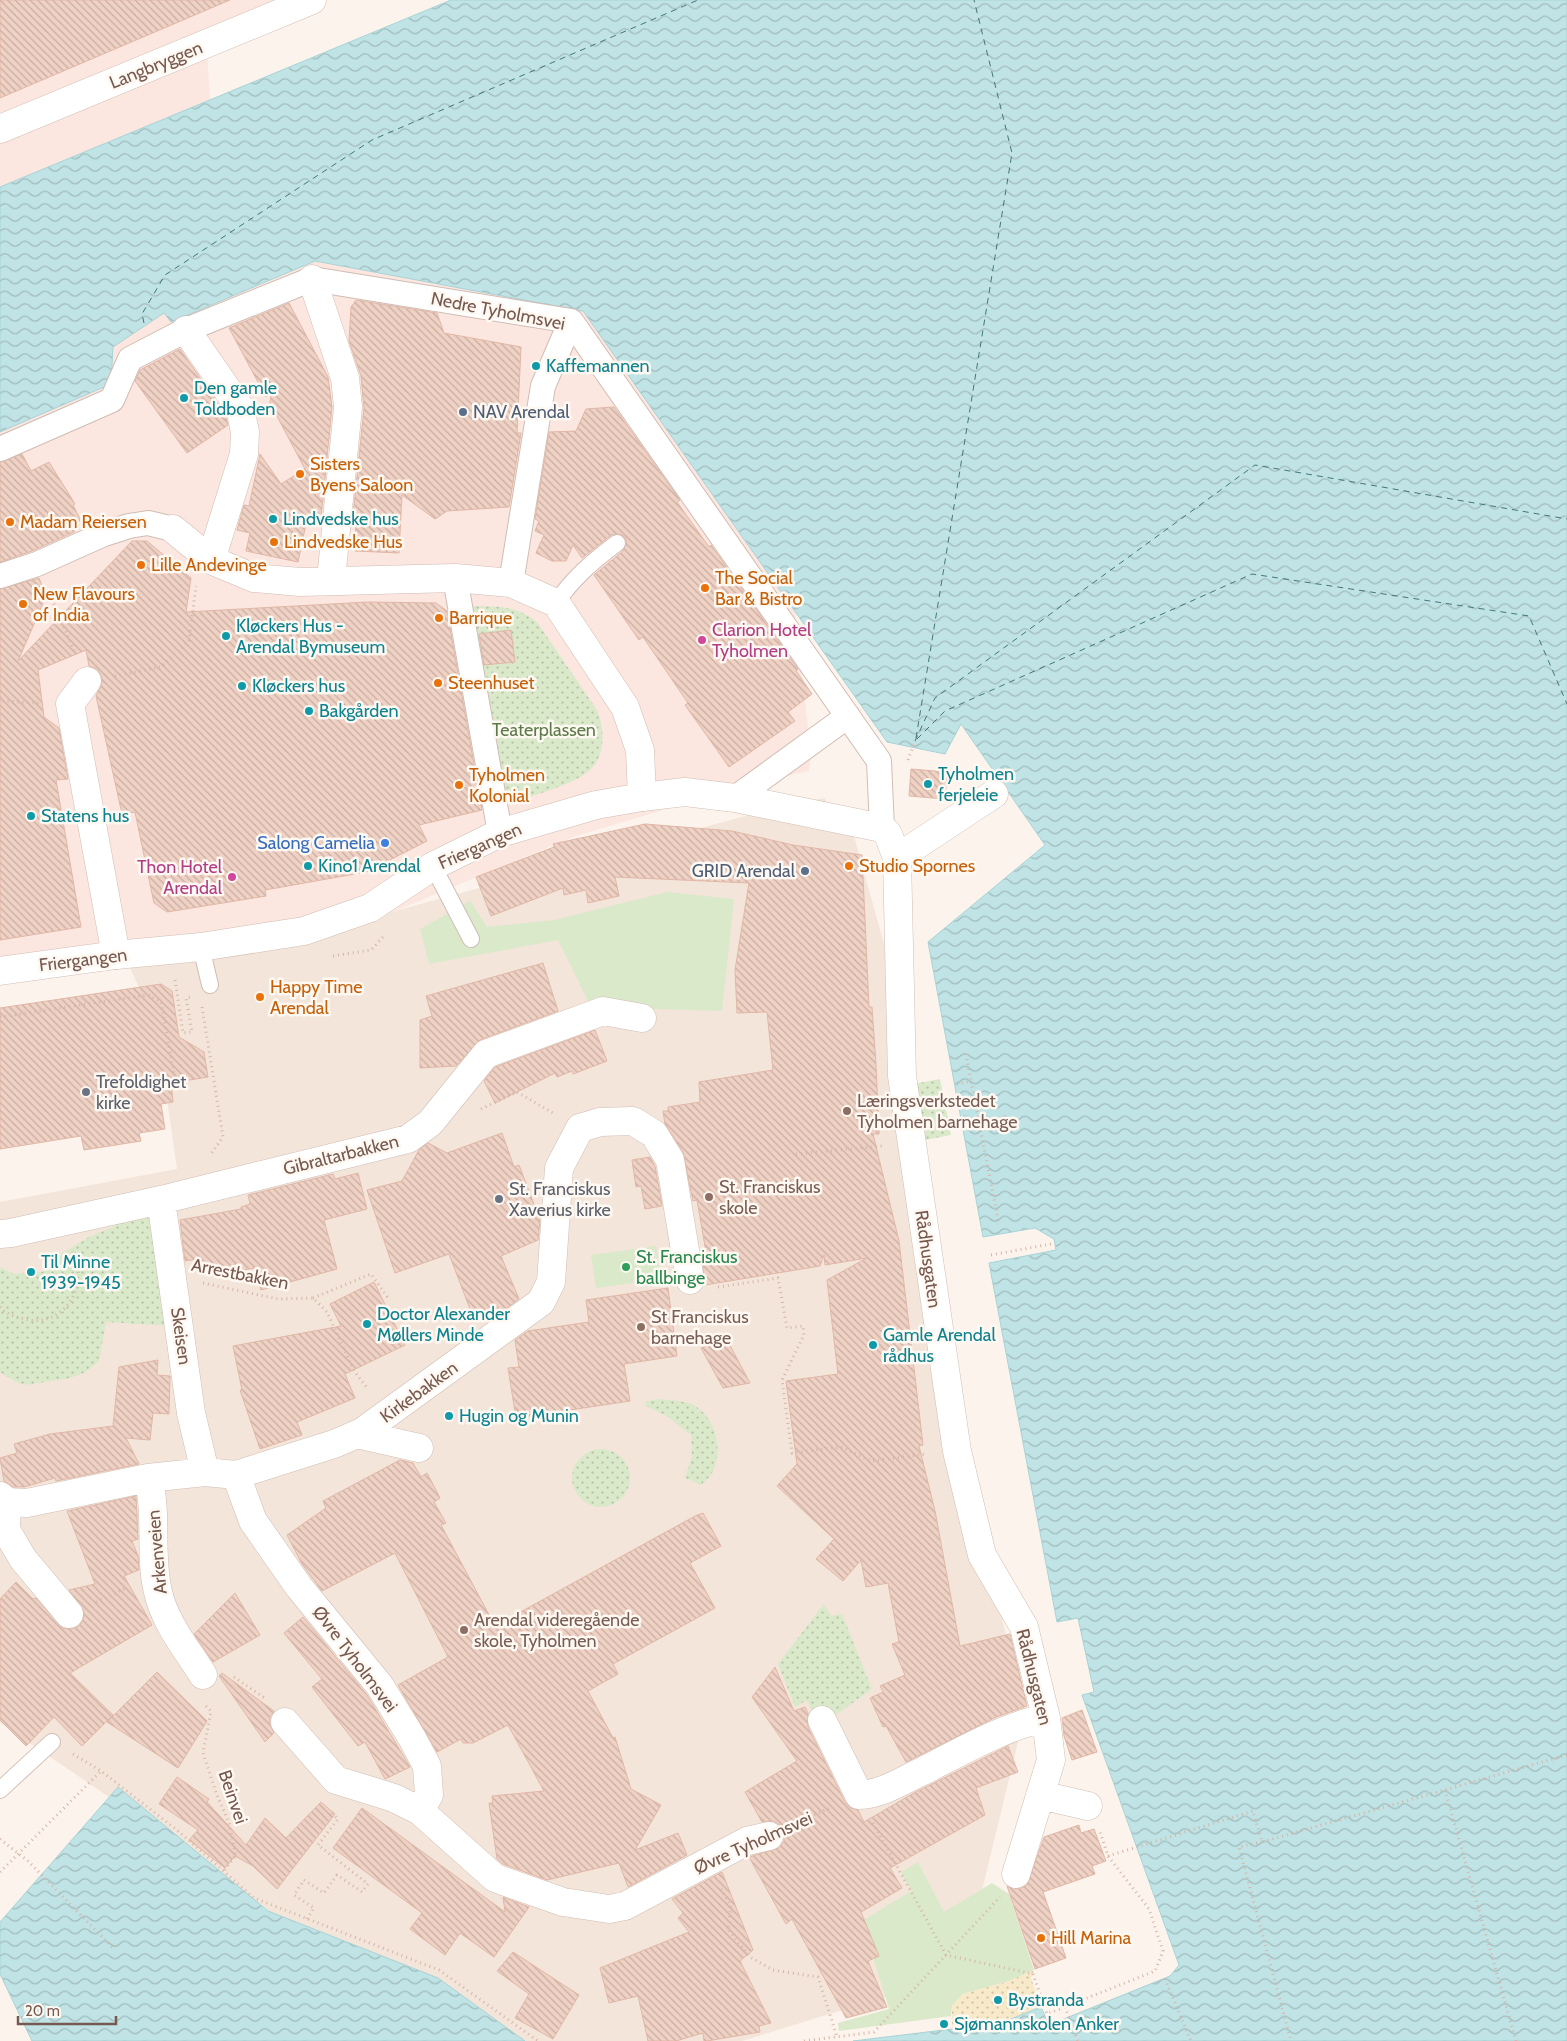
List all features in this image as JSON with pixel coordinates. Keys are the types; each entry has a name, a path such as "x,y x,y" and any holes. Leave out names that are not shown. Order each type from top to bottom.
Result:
{"street":[{"name":"Langbryggen","path":"0,129 312,0"},
{"name":"Nedre Tyholmsvei","path":"312,279 570,321 880,761 882,828"},
{"path":"0,449 112,400 130,359 186,330 312,279 345,378 348,407 331,580"},
{"path":"511,583 543,386 570,321"},
{"path":"186,330 240,408 245,432 244,454 211,560"},
{"path":"0,576 37,564 104,534 129,526 148,523 173,529 211,560 254,578 300,582 455,578 511,583 556,604 625,707 640,750 642,797"},
{"path":"455,578 500,833"},
{"path":"87,680 70,704 116,955"},
{"path":"735,798 848,716"},
{"name":"Friergangen","path":"0,971 116,955 201,947 304,931 370,908 433,866 500,833 596,805 642,797 685,792 735,798 882,828"},
{"path":"897,858 994,794"},
{"name":"Rådhusgaten","path":"882,828 888,834 897,858 902,1076 957,1451 982,1555 1024,1627 1046,1718 1051,1760 1016,1874"},
{"name":"Gibraltarbakken","path":"0,1234 161,1200 408,1139 430,1124 486,1054 603,1010 642,1018"},
{"path":"580,1128 600,1122 633,1121 654,1134 670,1160 690,1280"},
{"name":"Kirkebakken","path":"4,1499 27,1503 148,1478 205,1472 236,1475 358,1434 388,1416 541,1302 551,1282 559,1168 580,1128"},
{"name":"Skeisen","path":"161,1200 191,1413 205,1472"},
{"path":"358,1434 419,1448"},
{"name":"Øvre Tyholmsvei","path":"236,1475 252,1521 299,1587 380,1686 412,1738 427,1766 429,1795 420,1811 495,1878 563,1902 609,1909 625,1906 747,1841 769,1836"},
{"name":"Arkenveien","path":"148,1478 152,1494 156,1583 164,1615 203,1676"},
{"path":"4,1499 6,1530 23,1559 69,1614"},
{"path":"822,1720 859,1795 876,1794 965,1749 1033,1720 1046,1718"},
{"path":"285,1722 336,1780 394,1798 420,1811"},
{"path":"1040,1796 1088,1806"}],"lane":[{"path":"556,604 571,582 590,563 617,543"},
{"path":"433,866 470,939"},
{"path":"201,947 210,985"},
{"path":"0,1790 52,1742"}],"path":[{"path":"37,564 87,680 162,668 189,641 196,582 211,560"},
{"path":"0,697 2,701 70,704"},
{"path":"175,980 182,1034 192,1032 186,998 192,996"},
{"path":"0,1017 148,995 161,1002 175,1078"},
{"path":"202,1004 223,1137 207,1158"},
{"path":"966,1054 999,1224"},
{"path":"957,1084 971,1081"},
{"path":"443,1106 483,1109 517,1092 580,1128"},
{"path":"796,1154 911,1143"},
{"path":"0,1307 4,1312 31,1321 57,1316 71,1302 78,1277 68,1220"},
{"path":"991,1254 1051,1244"},
{"path":"388,1298 371,1274 313,1298 327,1312 354,1371 388,1416"},
{"name":"Arrestbakken","path":"172,1275 278,1299 313,1298"},
{"path":"690,1280 691,1291 778,1278 787,1328 803,1326 804,1335 782,1380 792,1453 841,1447 871,1461 957,1451"},
{"path":"69,1614 131,1586 156,1583"},
{"path":"203,1676 230,1674 270,1702 285,1722"},
{"name":"Beinvei","path":"208,1729 203,1753 216,1793 229,1823 236,1855 224,1871"},
{"path":"52,1742 101,1770 177,1830 254,1898 439,1970 538,2041"},
{"path":"1291,2041 1239,1847 1567,1755"},
{"path":"0,1872 101,1770"},
{"path":"307,1919 314,1908 294,1895 304,1880 324,1893 337,1874 362,1892 368,1884 318,1846 338,1819 323,1804 336,1780"},
{"path":"1445,1790 1516,2041"},
{"name":"Øvre Tyholmsvei","path":"769,1836 859,1795"},
{"path":"871,1820 946,1955 1033,1974 1047,2014 1155,1971 1163,1951 1149,1909 1108,1856 1092,1807 1088,1806"},
{"path":"1108,1856 1253,1811 1262,1842"},
{"path":"0,1839 18,1852 113,1948"},
{"path":"707,1862 731,1906 728,1929 750,1957 773,1970 818,1977 837,2037"},
{"path":"804,2041 874,2032 1001,1896 1016,1874"},
{"path":"1165,1979 1191,2041"},
{"path":"1065,2007 1078,2041"}],"shaded area":[{"path":"0,0 297,0 207,52 210,100 0,187"},
{"path":"315,261 583,311 795,611 811,756 809,771 753,783 573,837 395,911 122,951 0,965 0,432 111,384 113,347 164,313 171,322"},
{"path":"825,798 832,818 854,836 894,980 981,1534 1025,1713 980,1899 914,1988 742,2041 525,2041 438,1978 268,1911 118,1788 109,1797 0,1723 0,1202 177,1169 156,1024 122,951 395,911 794,803"}],"green space":[{"name":"Teaterplassen","path":"469,606 513,609 537,622 597,710 602,725 601,750 595,765 582,776 560,786 500,807"},
{"path":"667,892 734,899 722,1011 591,1007 558,940 429,964 420,929 470,901 487,927 554,920"},
{"path":"940,1079 951,1135 925,1140 914,1084"},
{"path":"125,1213 157,1217 172,1326 106,1322 99,1361 86,1372 70,1378 26,1385 16,1382 0,1372 0,1267 14,1274 42,1272 64,1252 89,1237 115,1226"},
{"name":"St. Franciskus ballbinge","path":"656,1246 661,1279 596,1288 591,1255"},
{"path":"657,1399 691,1404 706,1416 711,1424 715,1433 718,1452 712,1473 701,1485 685,1478 692,1456 691,1435 667,1416 646,1406 645,1402"},
{"path":"601,1449 617,1454 625,1462 630,1478 625,1494 617,1502 601,1507 585,1502 577,1494 572,1478 577,1462 585,1454"},
{"path":"824,1604 831,1616 842,1614 872,1689 819,1727 807,1700 795,1707 778,1664"},
{"path":"918,1862 944,1912 992,1883 1009,1894 1034,1970 1009,1981 963,1994 952,2006 951,2016 839,2031 838,2023 889,2009 862,1921 911,1891 901,1872"}],"sand":[{"name":"Bystranda","path":"1034,1970 1031,1978 1041,2007 1001,2023 952,2029 952,2006 963,1994 1009,1981"}],"water":[{"path":"451,0 1567,0 1567,2041 853,2041 1001,2023 1041,2007 1049,2025 1170,1976 1179,1965 1082,1695 1094,1692 1078,1618 1057,1622 989,1263 1056,1250 1054,1239 1035,1228 983,1237 928,942 1045,845 961,724 945,754 887,742 583,311 315,261 171,322 164,313 113,347 111,384 0,432 0,187"},
{"path":"118,1787 268,1911 438,1978 525,2041 32,2041 0,1974 0,1922"}],"building":[{"path":"0,0 230,0 0,98"},
{"path":"356,300 437,313 444,333 521,347 517,433 521,433 509,507 447,511 435,519 402,495 399,553 355,551 356,516 353,516 364,408 361,376 349,341 351,307"},
{"path":"289,303 328,377 332,407 321,518 307,519 298,562 246,551 250,533 237,530 244,505 249,506 260,454 281,484 305,469 270,403 271,394 266,397 229,328"},
{"name":"Den gamle Toldboden","path":"180,349 225,414 228,425 187,453 135,381 140,370"},
{"path":"614,407 680,500 677,502 709,547 711,545 798,669 796,671 812,694 788,712 795,721 729,767 685,705 688,703 643,637 639,640 594,575 623,551 627,542 625,537 620,534 611,535 582,558 573,545 566,561 552,561 536,553 544,535 535,531 539,521 535,519 549,432 576,431 586,409"},
{"path":"22,454 31,471 49,462 75,504 73,505 80,519 74,532 32,551 0,562 0,462"},
{"path":"132,541 147,541 191,578 186,612 368,602 436,603 447,611 482,810 419,825 427,841 366,872 265,890 266,896 167,912 154,903 135,812 122,814 96,696 102,683 101,675 97,669 89,666 86,650 38,670 44,717 59,728 68,779 56,780 81,927 0,940 0,589 39,578 46,596 18,661"},
{"path":"511,630 515,662 484,665 479,634"},
{"name":"Tyholmen ferjeleie","path":"911,769 947,772 945,799 909,796"},
{"path":"645,824 732,831 793,845 862,855 869,1007 872,1007 879,1134 873,1134 899,1241 923,1445 919,1446 935,1511 960,1646 1010,1634 1027,1706 996,1717 906,1762 886,1726 883,1727 870,1698 883,1692 880,1686 905,1675 892,1644 899,1642 888,1583 866,1587 861,1560 843,1581 816,1559 834,1539 777,1486 797,1464 786,1381 838,1374 827,1280 867,1258 825,1265 824,1255 820,1266 705,1285 701,1253 706,1252 697,1200 693,1201 683,1152 665,1124 663,1111 668,1111 668,1107 700,1102 699,1082 773,1070 767,1012 737,1013 735,970 749,883 615,877 619,896 588,903 586,890 564,895 563,888 491,916 476,877 554,847 553,844"},
{"path":"543,963 558,1011 480,1040 456,1066 420,1068 420,1020 432,1016 426,996"},
{"name":"Trefoldighet kirke","path":"161,984 172,991 179,1037 204,1052 208,1077 171,1083 173,1102 161,1104 165,1129 139,1133 141,1141 84,1150 81,1136 0,1149 0,1008"},
{"path":"595,1030 607,1061 573,1074 572,1071 557,1077 555,1073 495,1103 484,1081 495,1067"},
{"path":"502,1133 514,1167 519,1165 540,1220 538,1240 501,1256 519,1299 504,1310 491,1315 490,1310 473,1317 449,1254 395,1273 367,1190 402,1181 419,1150 428,1143 447,1153"},
{"path":"650,1157 655,1166 662,1206 645,1209 641,1186 636,1187 632,1160"},
{"path":"358,1173 367,1209 324,1220 337,1269 261,1290 255,1268 213,1275 200,1273 198,1259 185,1261 180,1220 241,1209 241,1207 250,1204 248,1195 333,1174 335,1179"},
{"path":"374,1282 405,1345 345,1374 355,1398 297,1422 302,1435 260,1449 240,1390 242,1390 233,1346 341,1326 330,1304"},
{"path":"668,1288 677,1356 624,1364 630,1401 516,1418 508,1368 519,1367 515,1340 528,1331 589,1322 586,1300"},
{"path":"725,1336 750,1383 723,1388 701,1348"},
{"path":"158,1360 157,1375 170,1376 169,1414 153,1413 150,1440 126,1438 139,1464 56,1481 55,1478 24,1487 13,1487 4,1481 0,1458 17,1453 14,1444 50,1434 113,1426 119,1367"},
{"path":"400,1460 413,1463 421,1477 427,1473 440,1498 434,1502 446,1523 441,1525 495,1626 703,1513 721,1546 690,1563 715,1608 613,1664 618,1674 588,1691 613,1738 615,1737 631,1789 661,1805 635,1850 678,1833 687,1855 628,1887 619,1863 547,1880 503,1864 497,1859 489,1803 493,1803 492,1796 544,1791 508,1725 473,1743 463,1743 461,1739 437,1752 398,1685 448,1657 395,1553 322,1591 302,1564 287,1535 326,1508 323,1501"},
{"path":"136,1496 138,1539 132,1541 138,1556 139,1570 124,1576 152,1625 70,1673 113,1715 82,1746 54,1717 26,1746 0,1720 0,1599 16,1582 33,1599 36,1598 63,1628 71,1629 79,1626 83,1620 84,1611 69,1590 95,1584 67,1511"},
{"path":"235,1593 260,1635 213,1662 194,1634"},
{"path":"303,1617 367,1695 410,1767 385,1779 365,1742 358,1746 312,1687 322,1679 284,1633"},
{"path":"775,1667 794,1711 805,1707 808,1713 808,1727 845,1802 851,1808 858,1810 864,1822 914,1793 1008,1746 1018,1772 976,1788 985,1815 890,1868 902,1888 861,1912 879,1956 868,1961 887,2007 846,2018 792,1919 786,1924 749,1857 779,1848 784,1841 784,1833 781,1826 774,1821 762,1822 745,1792 797,1761 752,1697"},
{"path":"157,1672 207,1721 178,1768 107,1722"},
{"path":"222,1673 274,1711 270,1717 270,1725 274,1733 265,1742 219,1676"},
{"path":"1082,1710 1097,1752 1072,1760 1064,1736 1062,1718"},
{"path":"177,1777 209,1799 207,1802 246,1845 265,1818 286,1838 321,1802 335,1814 277,1889 253,1866 235,1856 225,1868 189,1840 198,1830 159,1804"},
{"path":"362,1808 505,1912 503,1897 529,1907 494,1957 460,1933 445,1955 410,1929 422,1913 333,1848"},
{"path":"1079,1825 1081,1833 1094,1829 1106,1861 1092,1866 1095,1874 1043,1892 1066,1958 1035,1969 1007,1886 1019,1889 1027,1885 1044,1837"},
{"path":"722,1872 753,1950 740,1961 771,2023 759,2026 760,2032 707,2041 704,2041 703,2033 676,2041 648,2041 638,1996 609,2003 600,1968 689,1932 678,1918 683,1913 672,1899"},
{"path":"513,1952 579,1995 553,2039 515,2018 529,1994 497,1971"}],"ferry route":[{"path":"144,323 142,314 165,275 372,140 698,0"},
{"path":"916,738 1012,153 974,0"},
{"path":"915,741 935,698 1255,465 1567,519"},
{"path":"917,739 945,711 1252,574 1529,616 1567,704"}],"place":[{"name":"Kaffemannen","path":"536,366"},
{"name":"Den gamle Toldboden","path":"184,398"},
{"name":"NAV Arendal","path":"463,412"},
{"name":"Sisters Byens Saloon","path":"300,474"},
{"name":"Lindvedske hus","path":"273,519"},
{"name":"Madam Reiersen","path":"10,522"},
{"name":"Lindvedske Hus","path":"274,542"},
{"name":"Lille Andevinge","path":"141,565"},
{"name":"The Social Bar & Bistro","path":"705,588"},
{"name":"New Flavours of India","path":"23,604"},
{"name":"Barrique","path":"439,618"},
{"name":"Kløckers Hus - Arendal Bymuseum","path":"226,636"},
{"name":"Clarion Hotel Tyholmen","path":"702,640"},
{"name":"Steenhuset","path":"438,683"},
{"name":"Kløckers hus","path":"242,686"},
{"name":"Bakgården","path":"309,711"},
{"name":"Tyholmen ferjeleie","path":"928,784"},
{"name":"Tyholmen Kolonial","path":"459,785"},
{"name":"Statens hus","path":"31,816"},
{"name":"Salong Camelia","path":"385,843"},
{"name":"Kino1 Arendal","path":"308,866"},
{"name":"Studio Spornes","path":"849,866"},
{"name":"GRID Arendal","path":"805,871"},
{"name":"Thon Hotel Arendal","path":"232,877"},
{"name":"Happy Time Arendal","path":"260,997"},
{"name":"Trefoldighet kirke","path":"86,1092"},
{"name":"Læringsverkstedet Tyholmen barnehage","path":"847,1111"},
{"name":"St. Franciskus skole","path":"709,1197"},
{"name":"St. Franciskus Xaverius kirke","path":"499,1199"},
{"name":"St. Franciskus ballbinge","path":"626,1267"},
{"name":"Til Minne 1939-1945","path":"31,1272"},
{"name":"Doctor Alexander Møllers Minde","path":"367,1324"},
{"name":"St Franciskus barnehage","path":"641,1327"},
{"name":"Gamle Arendal rådhus","path":"873,1345"},
{"name":"Hugin og Munin","path":"449,1416"},
{"name":"Arendal videregående skole, Tyholmen","path":"464,1630"},
{"name":"Hill Marina","path":"1041,1938"},
{"name":"Bystranda","path":"998,2000"},
{"name":"Sjømannskolen Anker","path":"944,2024"}]}
